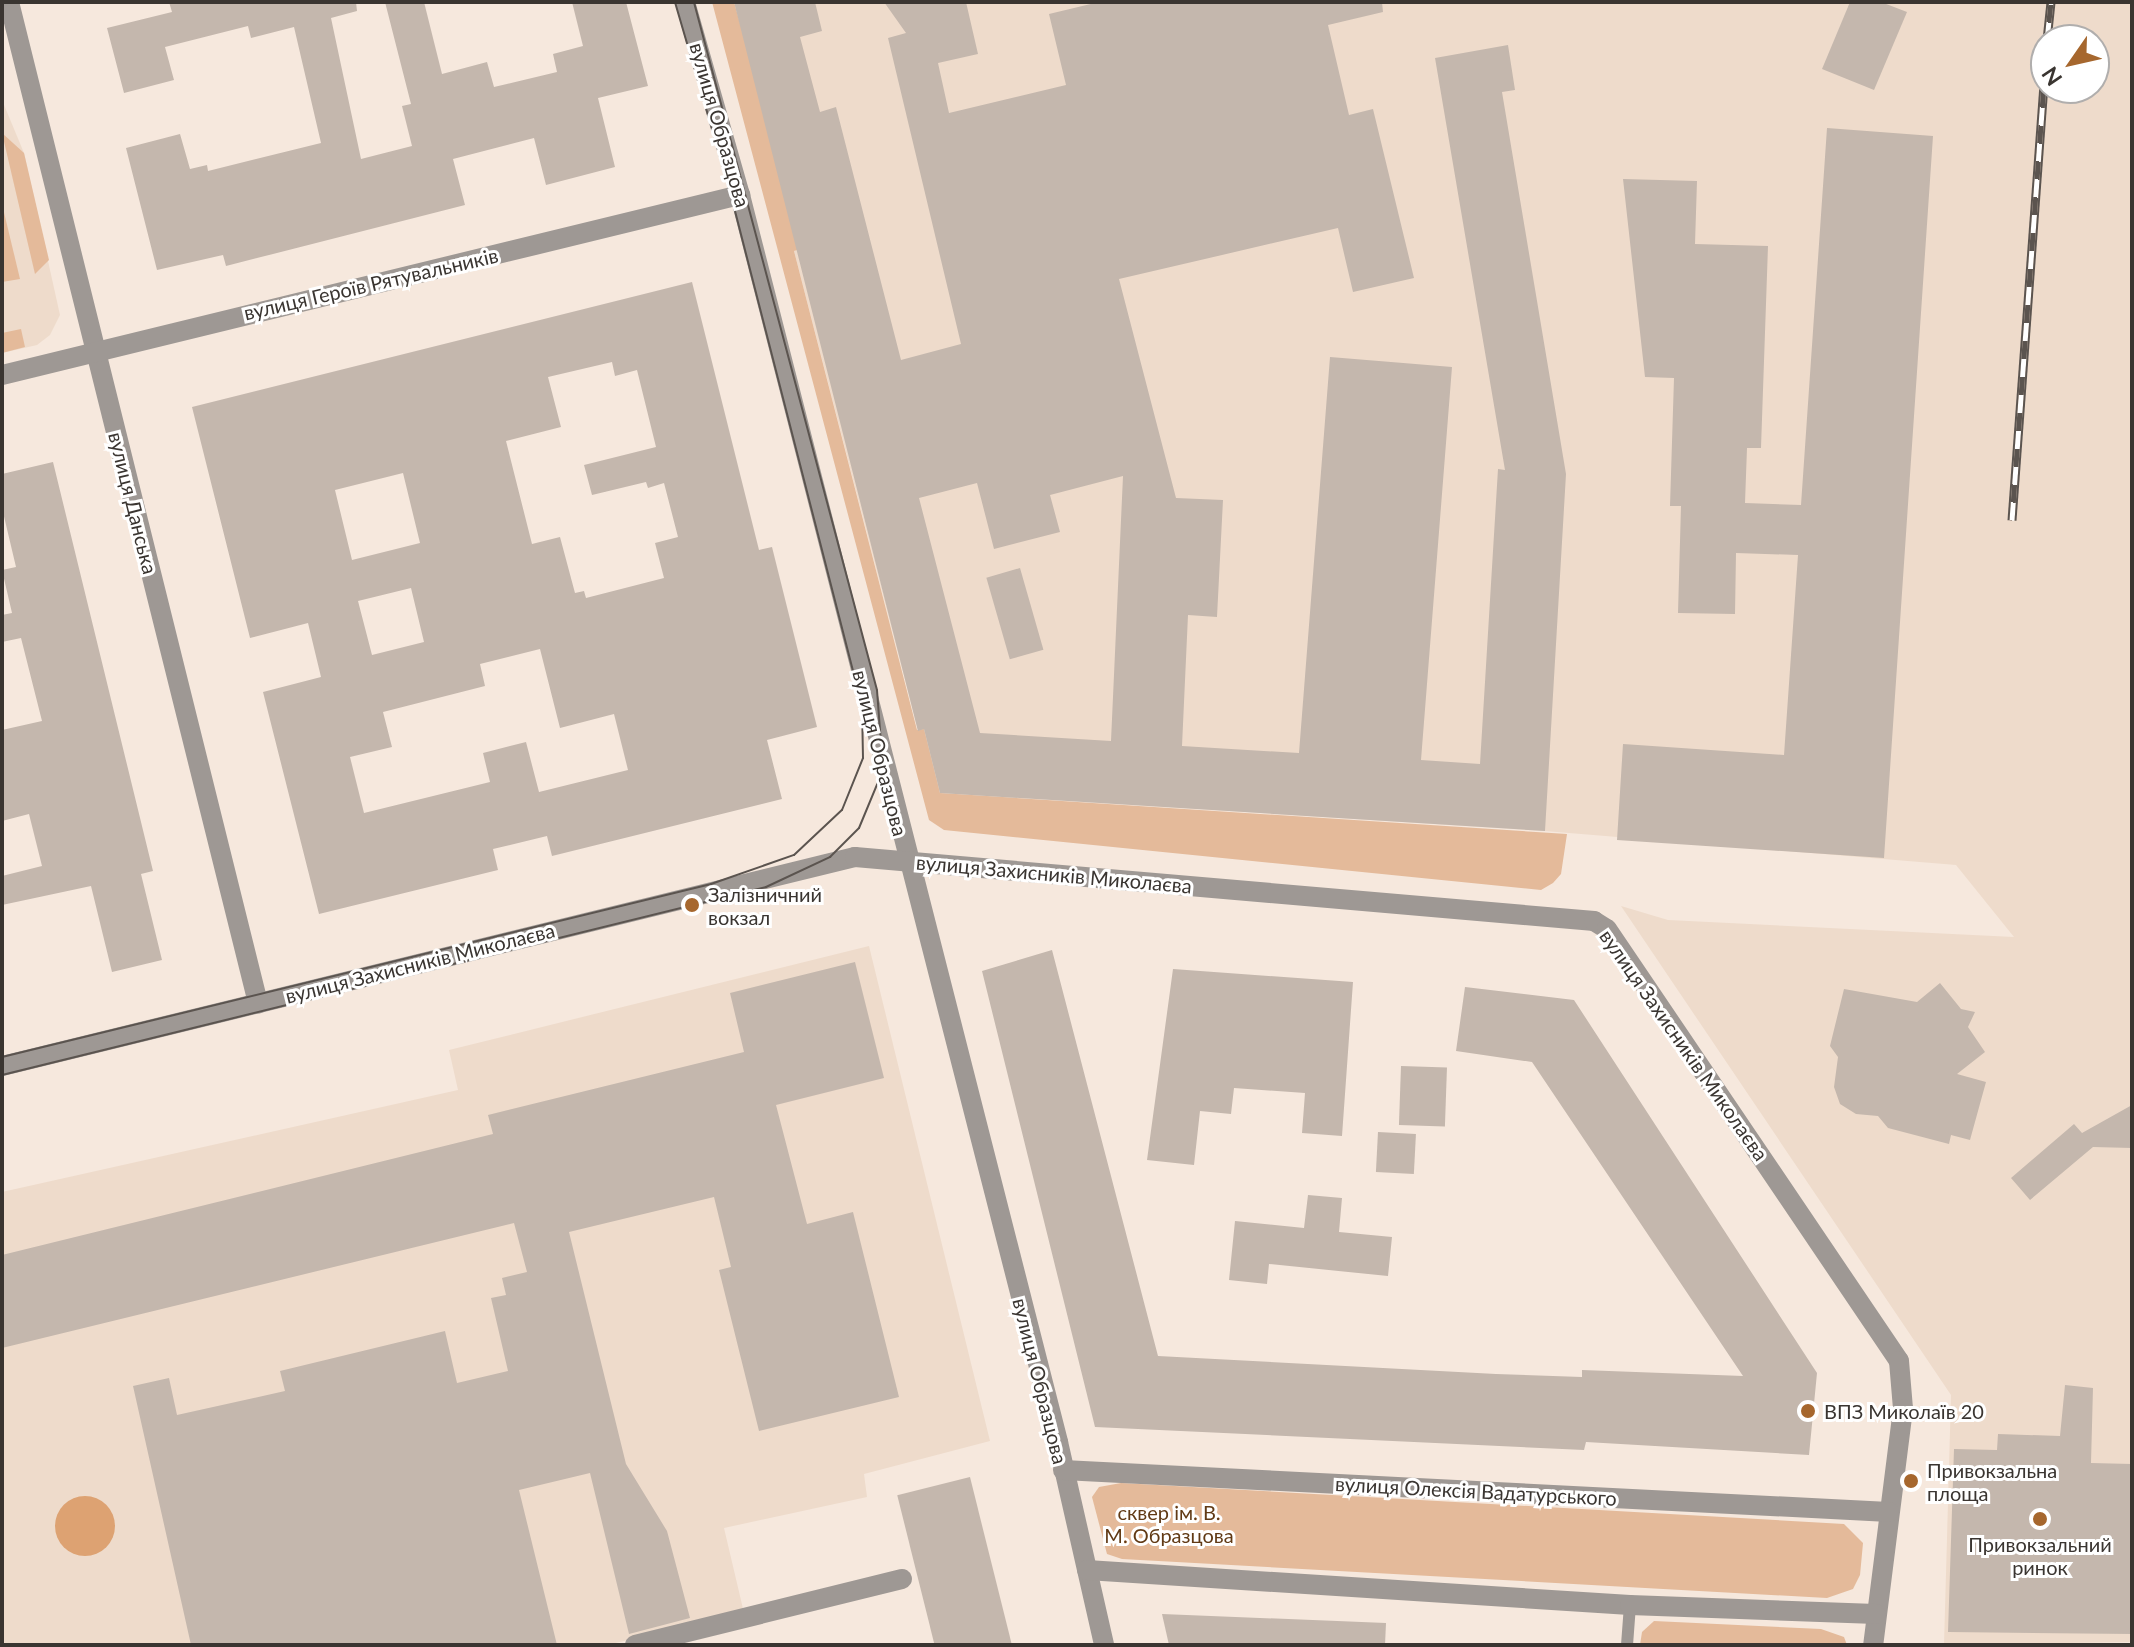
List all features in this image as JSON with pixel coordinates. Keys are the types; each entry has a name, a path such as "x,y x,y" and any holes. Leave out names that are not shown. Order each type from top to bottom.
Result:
{"street":[{"name":"вулиця Данська","path":"9,2 258,1003"},
{"name":"вулиця Образцова","path":"685,2 740,195 1063,1470 1104,1645"},
{"name":"вулиця Героїв Рятувальників","path":"2,375 740,195"},
{"name":"вулиця Захисників Миколаєва","path":"2,1066 855,857 1594,921 1607,929 1899,1361 1903,1409 1889,1512"},
{"name":"вулиця Олексія Вадатурського","path":"1063,1470 1889,1512"},
{"path":"1873,1645 1889,1512"},
{"path":"1087,1570 1630,1605 1876,1614"},
{"path":"635,1645 902,1579"}],"lane":[{"path":"1627,1645 1630,1605"}],"shaded area":[{"path":"734,2 2132,2 2132,1642 1944,1645 1951,1395 1621,906 1668,920 2014,937 1956,865 1545,831 940,793 918,731 794,251 803,248"},
{"path":"2,100 24,153 60,315 50,335 37,345 2,353"},
{"path":"869,946 990,1441 864,1474 867,1497 724,1528 744,1613 607,1645 2,1645 2,1192 458,1090 449,1050"},
{"path":"85,1496 107,1504 115,1526 107,1548 85,1556 63,1548 55,1526 63,1504"}],"green space":[{"path":"712,2 734,2 804,248 794,251 917,730 924,729 940,793 1567,834 1561,874 1553,883 1541,890 944,830 929,820"},
{"path":"2,133 24,153 28,170 49,260 35,274"},
{"path":"2,204 20,279 2,282"},
{"path":"21,329 25,347 2,353 2,333"},
{"name":"сквер ім. В. М. Образцова","path":"1121,1483 1844,1524 1863,1543 1860,1575 1853,1589 1827,1598 1122,1559 1107,1554 1092,1497 1099,1487"},
{"path":"1654,1621 1821,1629 1844,1637 1847,1645 1640,1645 1642,1632"}],"building":[{"path":"169,2 356,2 357,11 331,18 361,159 412,146 402,106 411,104 385,2 424,2 442,74 487,62 494,87 557,72 553,54 583,46 572,2 626,2 648,86 598,98 615,167 546,185 534,138 453,159 465,205 226,266 223,255 157,270 126,148 180,134 190,169 207,165 208,171 321,143 294,27 251,38 248,26 165,47 174,80 124,93 107,28 172,12"},
{"path":"734,2 815,2 822,31 800,37 820,112 836,107 901,360 961,344 888,38 906,33 884,2 966,2 978,54 938,63 949,113 1066,85 1049,14 1099,2 1382,2 1383,12 1328,25 1349,115 1373,109 1414,278 1353,292 1338,228 1119,279 1176,498 1223,500 1217,617 1188,615 1182,746 1299,753 1330,357 1452,367 1421,760 1480,764 1498,469 1505,470 1435,58 1508,45 1515,90 1502,92 1566,474 1545,831 940,793 924,729 918,731","holes":["1123,476 1111,741 980,733 919,498 977,483 994,549 1060,532 1050,495"]},
{"path":"1850,2 1881,2 1907,12 1874,90 1822,69"},
{"path":"1827,128 1933,136 1884,858 1617,840 1623,744 1784,755 1798,555 1736,553 1735,614 1678,613 1681,506 1670,506 1674,378 1645,377 1623,179 1697,181 1695,244 1768,246 1761,448 1747,448 1745,503 1801,505"},
{"path":"692,282 759,550 772,547 817,727 767,740 782,799 552,856 547,836 493,849 498,870 319,914 263,692 321,677 308,623 250,638 192,407","holes":["612,362 615,376 637,370 656,447 584,465 592,495 646,482 648,488 664,483 678,537 655,543 664,578 586,598 584,591 575,593 560,537 532,544 506,441 561,427 548,377","403,473 420,543 352,560 335,490","411,588 424,642 372,655 358,601","540,649 560,728 614,714 628,770 539,792 526,742 483,753 490,782 364,813 350,757 392,747 383,712 485,686 480,664"]},
{"path":"53,462 153,871 141,874 162,960 112,972 91,886 2,905 2,876 42,866 29,814 2,821 2,730 42,721 21,638 2,642 2,615 12,613 2,570 16,567 2,508 2,474"},
{"path":"1020,568 1043,650 1010,659 986,578"},
{"path":"1052,950 1158,1356 1582,1377 1582,1370 1743,1376 1532,1062 1456,1051 1465,987 1574,1000 1817,1373 1809,1455 1586,1442 1584,1450 1095,1427 982,971"},
{"path":"855,962 884,1078 776,1105 807,1224 853,1212 899,1397 759,1431 719,1270 731,1267 714,1197 569,1232 626,1464 667,1531 690,1618 629,1634 590,1473 519,1490 557,1645 191,1645 133,1386 169,1378 177,1415 285,1391 280,1371 445,1331 457,1383 508,1371 491,1298 506,1295 502,1278 527,1272 514,1223 2,1348 2,1255 493,1134 488,1115 744,1052 730,993"},
{"path":"1173,969 1353,982 1342,1136 1302,1133 1305,1093 1234,1088 1231,1114 1200,1111 1194,1165 1147,1160"},
{"path":"1940,983 1961,1009 1975,1012 1968,1027 1985,1052 1957,1074 1986,1082 1970,1140 1951,1135 1949,1144 1888,1128 1878,1116 1856,1114 1840,1104 1834,1087 1838,1057 1830,1046 1844,989 1917,1002"},
{"path":"1401,1066 1447,1068 1445,1127 1399,1125"},
{"path":"2132,1105 2132,1148 2093,1147 2030,1200 2011,1178 2074,1124 2082,1133"},
{"path":"1378,1132 1416,1134 1414,1174 1376,1172"},
{"path":"1308,1195 1342,1198 1339,1232 1392,1237 1388,1276 1269,1264 1267,1284 1229,1280 1235,1221 1304,1228"},
{"name":"Привокзальний ринок","path":"2065,1385 2093,1388 2091,1463 2132,1464 2132,1634 1948,1632 1954,1449 1997,1450 1998,1434 2060,1436"},
{"path":"970,1477 1012,1645 935,1645 897,1495"},
{"path":"1162,1614 1386,1623 1385,1645 1169,1645"}],"tram line":[{"path":"2,1057 711,884 794,855 842,810 863,758 862,706 727,180 675,2"},
{"path":"2,1075 766,887 830,857 859,828 883,770 877,690 694,2"}],"railway":[{"path":"2049,24 2051,2"},
{"path":"2012,520 2042,104"}],"place":[{"name":"Залізничний вокзал","path":"692,905"},
{"name":"ВПЗ Миколаїв 20","path":"1808,1411"},
{"name":"Привокзальна площа","path":"1911,1481"},
{"name":"Привокзальний ринок","path":"2040,1519"}]}
